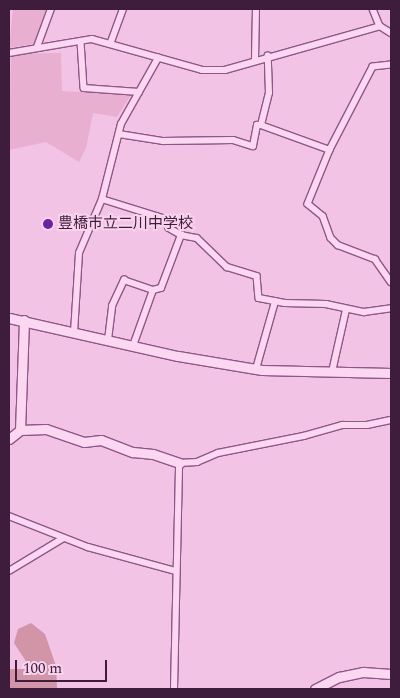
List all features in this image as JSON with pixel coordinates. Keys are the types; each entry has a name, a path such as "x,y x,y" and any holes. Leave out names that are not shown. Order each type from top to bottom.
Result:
{"street":[{"path":"37,47 51,9"},
{"path":"111,42 122,9"},
{"path":"255,60 256,9"},
{"path":"373,9 380,26 391,33"},
{"path":"9,53 92,39 111,42 202,70 225,70 268,56 380,26"},
{"path":"81,42 84,88 139,92"},
{"path":"261,125 269,93 268,56"},
{"path":"74,333 80,253 102,199 119,134 158,58"},
{"path":"391,66 373,68 330,150 312,192 310,208 323,216 331,238 338,245 375,259 391,282"},
{"path":"119,134 163,140 233,140 252,146 256,125 261,125 330,150"},
{"path":"102,199 166,219 169,228 181,235 197,238 227,267 257,276 260,279 259,298 275,302 326,304 346,310 364,312 391,308"},
{"path":"108,340 112,306 124,280 153,290 161,288 181,235"},
{"path":"133,346 153,290"},
{"path":"256,369 275,302"},
{"path":"332,372 346,310"},
{"path":"9,318 133,346 256,369 391,373"},
{"path":"20,430 24,320"},
{"path":"9,439 20,430 46,429 84,442 101,440 133,452 153,454 179,463 197,462 218,453 304,436 342,425 367,425 391,420"},
{"path":"174,689 179,463"},
{"path":"9,516 35,524 62,539 176,571"},
{"path":"9,571 62,539"},
{"path":"315,689 339,677 363,672 391,674"}],"shaded area":[{"path":"13,9 46,9 34,44 9,48"},
{"path":"61,53 62,91 131,95 117,117 93,113 86,148 79,162 46,142 9,150 11,54"},
{"path":"31,623 45,634 56,666 57,689 9,689 9,669 31,669 14,643 18,629"}],"place":[{"name":"豊橋市立二川中学校","path":"48,224"}]}
